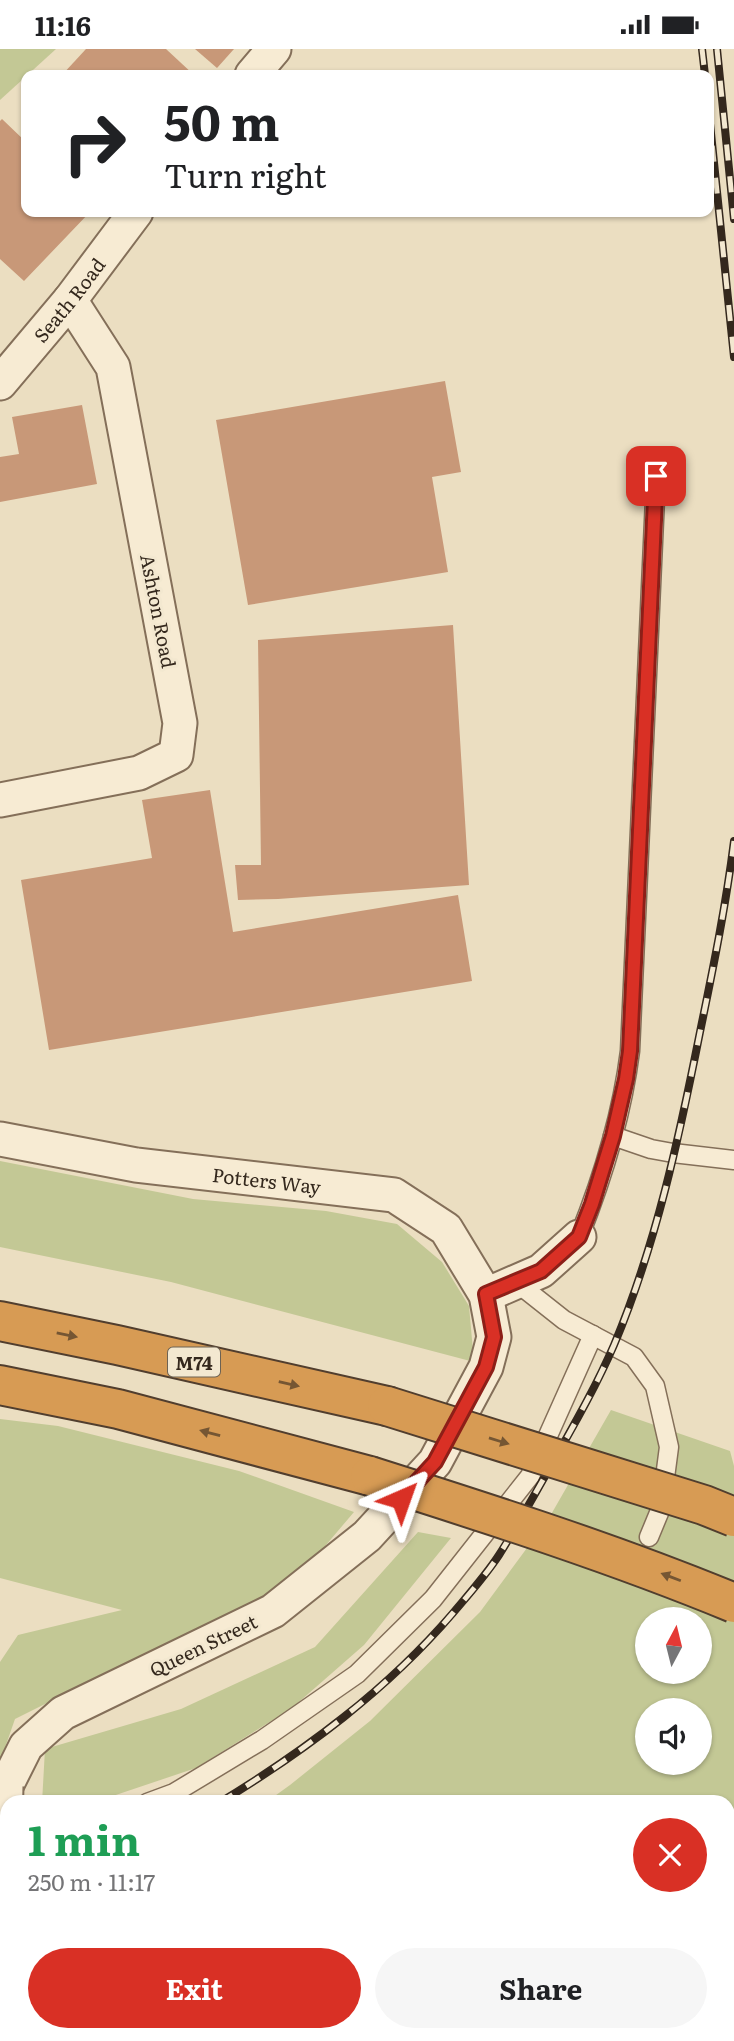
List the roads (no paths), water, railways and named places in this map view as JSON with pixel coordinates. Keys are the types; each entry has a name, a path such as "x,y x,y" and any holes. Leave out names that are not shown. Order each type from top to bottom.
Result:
{"highway":[{"name":"M74","path":"0,1321 387,1406 734,1517"},
{"path":"0,1385 118,1409 370,1476 561,1537 734,1603"}],"street":[{"path":"256,70 275,49"},
{"name":"Seath Road","path":"0,383 69,300 132,217"},
{"name":"Ashton Road","path":"0,800 139,773 176,755 180,723 113,367 69,300"},
{"name":"Potters Way","path":"0,1139 136,1165 394,1195 446,1229 501,1288"},
{"path":"501,1288 541,1271 579,1237"},
{"name":"Queen Street","path":"6,1795 6,1786 26,1746 63,1713 273,1611 367,1535 435,1462 486,1367 494,1337 501,1288"}],"lane":[{"path":"579,1237 613,1136 630,1051 656,476"},
{"path":"613,1136 651,1149 734,1160"},
{"path":"501,1288 634,1357 655,1386 669,1447 661,1508 649,1537"},
{"path":"169,1795 262,1740 357,1674 433,1599 530,1476 593,1335"}],"railway":[{"path":"702,49 704,70"},
{"path":"717,49 734,219"},
{"path":"714,163 734,357"},
{"path":"231,1795 283,1762 344,1717 428,1641 499,1555 582,1409 607,1361 629,1307 665,1191 710,985 734,841"}]}
